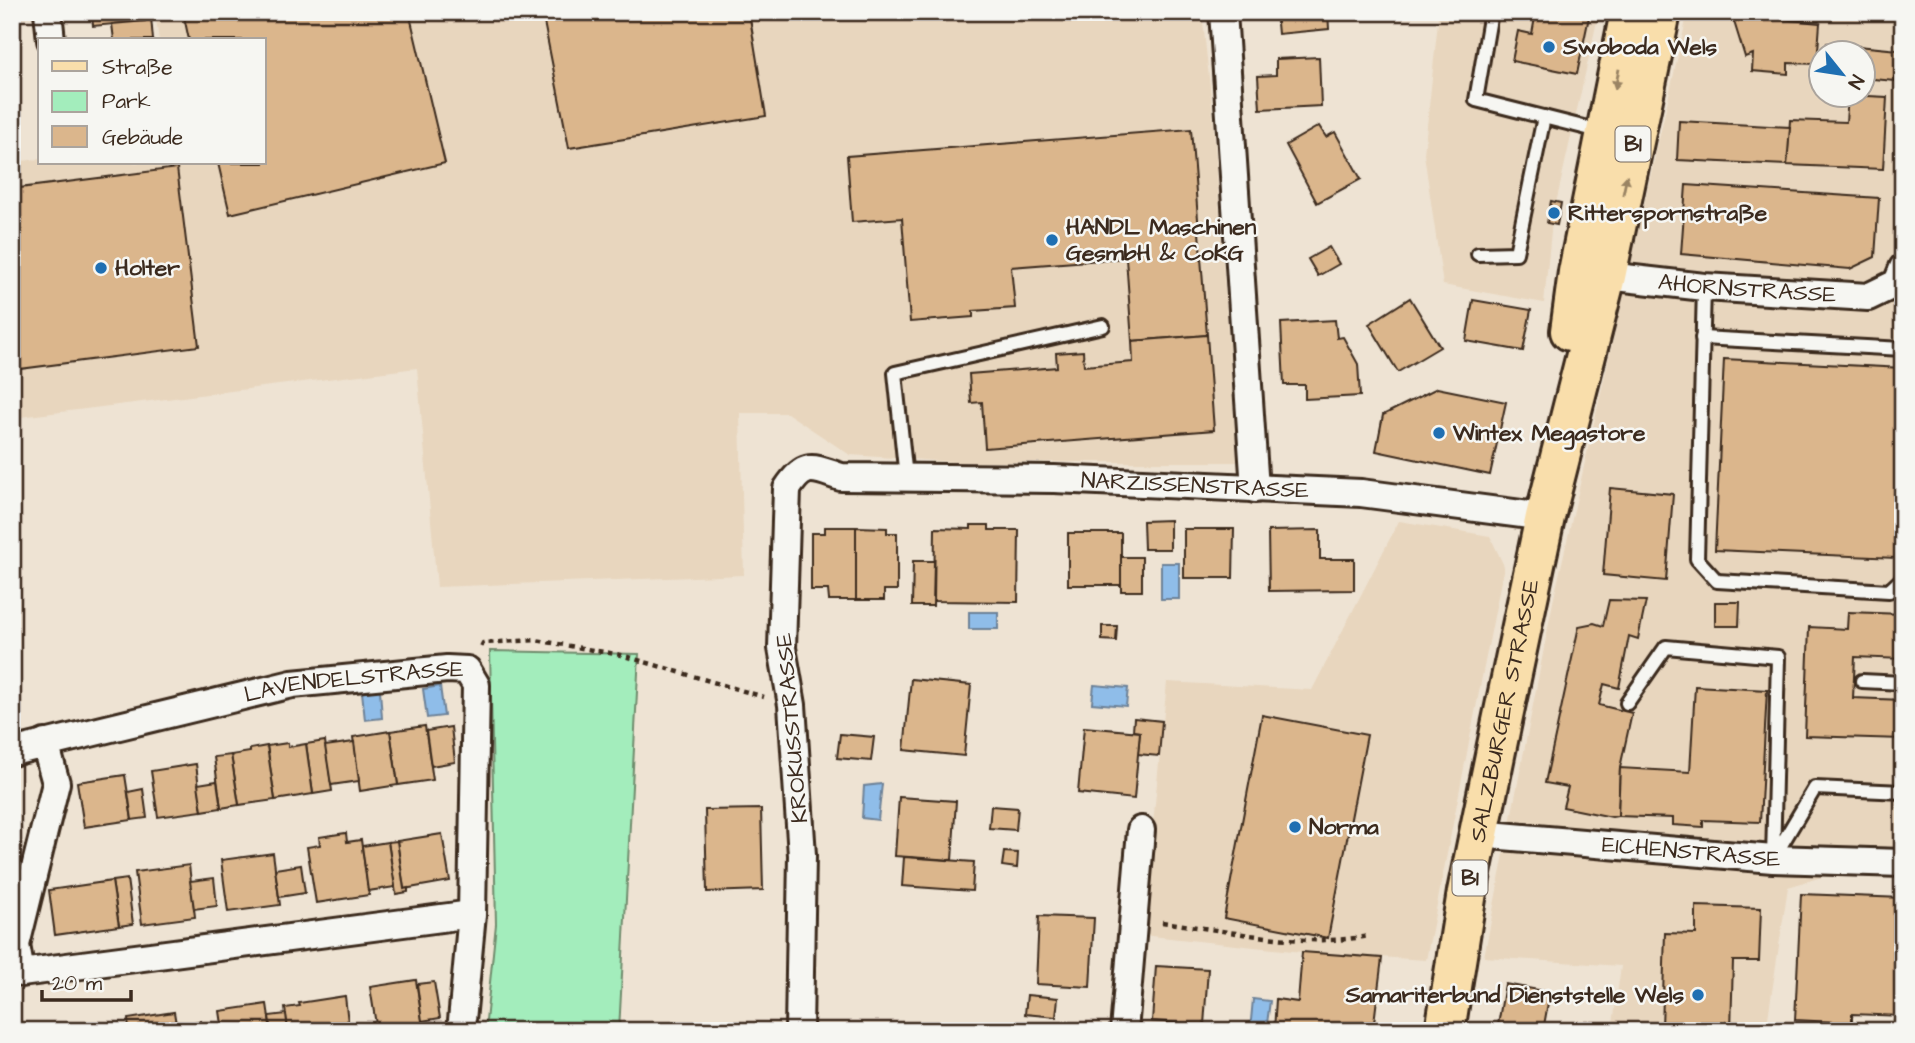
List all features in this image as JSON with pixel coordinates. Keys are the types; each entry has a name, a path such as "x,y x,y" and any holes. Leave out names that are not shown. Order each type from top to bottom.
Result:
{"main road":[{"name":"SALZBURGER STRASSE","path":"1621,136 1630,12"},
{"name":"SALZBURGER STRASSE","path":"1444,1031 1478,834 1621,136 1661,12"}],"street":[{"path":"48,12 51,38"},
{"path":"1223,12 1255,489"},
{"name":"AHORNSTRASSE","path":"1592,274 1704,287 1868,297 1897,283 1903,268"},
{"name":"KROKUSSTRASSE","path":"799,1031 802,855 792,705 782,648 787,489 797,473 813,468 841,477"},
{"name":"NARZISSENSTRASSE","path":"841,477 1054,479 1361,493 1545,517"},
{"name":"LAVENDELSTRASSE","path":"12,752 292,684 447,668 467,670 476,685 472,914 461,1031"},
{"path":"45,743 56,783 16,945 21,973 472,914"},
{"path":"1124,1031 1141,830"},
{"name":"EICHENSTRASSE","path":"1478,834 1773,859 1903,863"}],"lane":[{"path":"1491,12 1476,100 1621,136"},
{"path":"1478,254 1516,253 1544,117"},
{"path":"1704,287 1697,559 1717,581 1889,591 1903,578"},
{"path":"906,478 895,373 1103,326"},
{"path":"1702,338 1903,349"},
{"path":"1627,703 1666,647 1779,657 1773,859"},
{"path":"1862,681 1903,683"},
{"path":"1773,859 1815,788 1903,792"}],"path":[{"path":"467,670 483,643 536,640 621,654 792,705"},
{"path":"1133,918 1304,941 1342,941 1369,936"}],"shaded area":[{"name":"Holter","path":"155,12 1202,12 1213,115 1237,462 953,462 850,455 787,413 740,413 744,575 437,587 417,368 12,418 12,162 38,159 38,164 266,164 266,38 159,38"},
{"path":"1439,12 1599,12 1552,221 1544,303 1443,285 1424,154"},
{"path":"1688,12 1903,12 1903,853 1788,887 1766,1031 1612,1031 1621,966 1484,957 1553,602"},
{"path":"1399,521 1490,536 1504,566 1426,960 1302,952 1142,935 1167,682 1312,690"}],"green space":[{"path":"490,651 639,654 619,1031 485,1031 496,924"}],"water":[{"path":"1161,563 1179,563 1179,599 1161,599"},
{"path":"969,612 998,612 998,629 969,629"},
{"path":"1094,685 1128,688 1126,706 1092,703"},
{"path":"440,686 444,716 427,718 423,689"},
{"path":"380,690 382,718 365,720 362,692"},
{"path":"882,784 878,820 862,818 864,786"},
{"path":"1253,999 1270,1001 1266,1031 1250,1031"}],"building":[{"path":"92,12 144,12 145,21 93,26"},
{"path":"183,12 409,12 445,163 230,214 218,164 266,164 266,38 189,38"},
{"path":"542,12 749,12 766,116 569,148"},
{"path":"1276,12 1328,12 1329,29 1278,34"},
{"name":"Swoboda Wels","path":"1536,12 1590,12 1577,74 1512,61 1518,31 1532,34"},
{"path":"1731,12 1777,12 1780,19 1820,23 1819,38 1806,38 1806,64 1788,63 1788,74 1752,71 1753,54 1745,57"},
{"path":"144,17 151,17 153,38 114,38 112,24 145,21"},
{"path":"1876,48 1898,50 1895,81 1876,79"},
{"path":"1319,57 1321,106 1260,109 1258,76 1276,75 1276,59"},
{"path":"12,84 18,147 12,148"},
{"path":"1876,96 1887,97 1883,169 1787,165 1790,120 1846,122 1847,108 1876,108"},
{"path":"1679,121 1790,127 1787,165 1677,160"},
{"path":"1319,126 1326,137 1335,132 1361,179 1317,203 1286,145"},
{"name":"HANDL Maschinen GesmbH & CoKG","path":"1191,129 1207,335 1132,341 1126,258 1011,267 1015,308 973,311 973,317 910,322 902,218 852,222 847,156"},
{"name":"Holter","path":"177,168 199,346 12,370 12,189"},
{"path":"1686,185 1879,198 1875,257 1850,269 1681,254"},
{"name":"Ritterspornstraße","path":"1551,201 1561,203 1557,225 1547,223"},
{"path":"1329,247 1339,264 1318,276 1308,259"},
{"path":"1410,298 1440,347 1398,372 1369,324"},
{"path":"1473,300 1531,310 1523,351 1466,341"},
{"path":"1335,320 1337,338 1343,337 1358,364 1360,396 1305,399 1305,385 1284,385 1281,323"},
{"path":"1207,335 1214,430 985,448 982,402 971,403 969,374 1057,367 1056,353 1083,351 1084,366 1133,362 1132,341"},
{"path":"1724,359 1903,368 1903,449 1896,558 1715,550"},
{"name":"Wintex Megastore","path":"1437,388 1506,402 1490,475 1376,451 1383,415"},
{"path":"1902,449 1903,541 1897,541"},
{"path":"1610,488 1673,494 1666,581 1603,575"},
{"path":"1170,520 1170,549 1144,549 1143,521"},
{"path":"971,525 989,525 989,530 1019,530 1018,602 934,601 935,528 971,529"},
{"path":"825,527 856,527 856,600 829,600 828,590 811,590 811,533 825,533"},
{"path":"856,527 887,528 887,533 897,533 897,590 884,590 884,600 856,600"},
{"path":"1184,529 1234,529 1233,578 1184,578"},
{"path":"1320,530 1320,559 1354,559 1354,590 1269,591 1268,531"},
{"path":"1068,533 1121,533 1121,585 1068,585"},
{"path":"1121,557 1142,557 1142,591 1121,591"},
{"path":"913,561 934,561 933,606 912,606"},
{"path":"1609,600 1646,601 1638,639 1629,636 1619,688 1604,684 1599,705 1632,713 1620,768 1618,816 1612,817 1563,807 1568,787 1545,783 1579,626 1594,623 1603,626"},
{"path":"1715,602 1740,602 1739,626 1715,626"},
{"path":"1848,612 1903,614 1903,659 1855,657 1853,698 1903,700 1903,739 1805,736 1809,627 1847,629"},
{"path":"1102,626 1117,626 1116,641 1102,640"},
{"path":"911,679 971,685 964,756 904,750"},
{"path":"1695,686 1767,690 1760,822 1703,820 1703,827 1673,825 1673,818 1618,816 1620,768 1690,772"},
{"name":"Norma","path":"1262,715 1367,735 1328,938 1224,918"},
{"path":"1134,718 1162,721 1159,756 1138,754 1140,732 1133,731"},
{"path":"425,726 433,780 398,785 390,731"},
{"path":"451,727 455,762 431,766 426,731"},
{"path":"1084,727 1140,732 1134,799 1078,793"},
{"path":"390,731 398,785 360,791 353,737"},
{"path":"840,734 874,737 871,761 837,758"},
{"path":"325,741 332,791 313,794 306,744"},
{"path":"354,742 359,781 331,785 325,746"},
{"path":"288,743 288,747 306,744 313,794 275,800 267,746"},
{"path":"267,746 275,800 239,805 231,755"},
{"path":"231,755 239,805 221,808 214,757"},
{"path":"196,764 202,811 158,817 151,771"},
{"path":"125,775 132,820 84,827 77,782"},
{"path":"217,781 221,808 202,811 198,784"},
{"path":"143,789 147,818 132,820 128,792"},
{"path":"899,797 956,801 952,860 895,856"},
{"path":"991,806 1018,808 1016,830 989,828"},
{"path":"761,809 763,890 707,892 705,810"},
{"path":"346,833 347,842 361,840 369,895 316,903 307,847 320,845 319,837"},
{"path":"442,834 450,881 404,889 397,841"},
{"path":"397,841 404,889 408,888 408,892 396,894 388,842"},
{"path":"388,842 395,887 368,891 362,846"},
{"path":"1004,852 1018,853 1017,868 1002,866"},
{"path":"273,853 280,905 228,912 221,860"},
{"path":"904,857 974,862 972,891 902,886"},
{"path":"189,865 195,917 142,924 135,872"},
{"path":"301,865 305,893 279,897 275,869"},
{"path":"214,878 217,906 194,909 190,881"},
{"path":"127,879 133,924 119,926 112,881"},
{"path":"112,881 119,926 55,935 49,890"},
{"path":"1801,894 1903,898 1903,1016 1852,1014 1852,1023 1795,1020"},
{"name":"Samariterbund Dienststelle Wels","path":"1696,906 1761,908 1759,961 1733,961 1731,1030 1662,1028 1665,933 1696,934"},
{"path":"1039,916 1094,918 1090,987 1036,984"},
{"path":"1302,952 1382,958 1373,1031 1274,1031 1276,999 1298,1002"},
{"path":"1156,966 1208,969 1204,1025 1152,1021"},
{"path":"416,980 423,1026 377,1031 370,987"},
{"path":"434,982 440,1018 422,1021 417,984"},
{"path":"1505,984 1550,992 1543,1031 1497,1031"},
{"path":"1027,995 1058,998 1056,1017 1025,1014"},
{"path":"345,996 349,1031 288,1031 285,1008 300,1006 299,1003"},
{"path":"267,1004 271,1031 223,1031 220,1011"},
{"path":"174,1012 176,1024 201,1021 202,1031 129,1031 128,1019"},
{"path":"286,1014 288,1031 271,1031 269,1016"}],"place":[{"name":"Swoboda Wels","path":"1549,47"},
{"name":"Ritterspornstraße","path":"1554,213"},
{"name":"HANDL Maschinen GesmbH & CoKG","path":"1052,240"},
{"name":"Holter","path":"101,268"},
{"name":"Wintex Megastore","path":"1439,433"},
{"name":"Norma","path":"1295,827"},
{"name":"Samariterbund Dienststelle Wels","path":"1698,995"}]}
